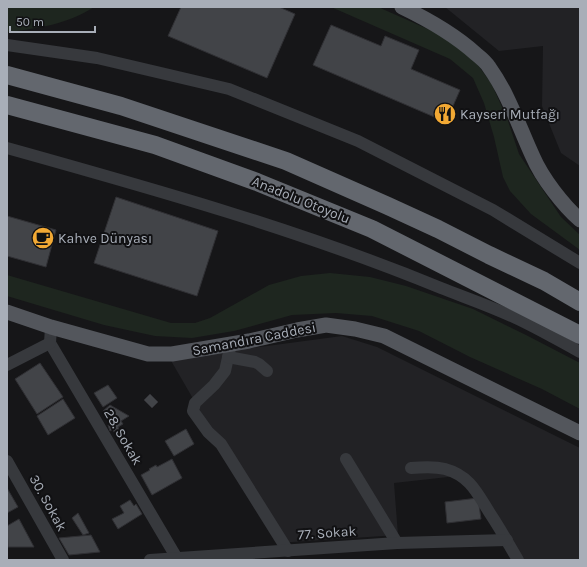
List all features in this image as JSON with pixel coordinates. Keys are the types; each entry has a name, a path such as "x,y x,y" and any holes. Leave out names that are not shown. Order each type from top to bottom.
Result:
{"highway":[{"name":"Anadolu Otoyolu","path":"7,75 121,106 286,162 381,202 438,229 489,256 544,281 580,302"},
{"name":"Anadolu Otoyolu","path":"7,105 155,145 257,182 372,229 580,335"}],"main road":[{"path":"402,7 422,12 433,22 463,43 488,65 504,92 533,159 556,195 568,210 580,220"},
{"name":"Samandıra Caddesi","path":"7,312 51,327 148,354 230,351 249,341 297,330 326,326 355,329 384,336 580,433"}],"street":[{"path":"7,45 97,58 229,89 358,141 493,210 580,263"},
{"path":"7,148 207,206 326,244 398,270 526,322 580,352"},
{"path":"7,365 50,343 51,327"},
{"name":"28. Sokak","path":"50,343 178,559"},
{"path":"267,371 259,364 230,351 224,371 220,378 195,403 193,411 208,432 221,444 288,551"},
{"path":"346,459 397,543"},
{"name":"30. Sokak","path":"7,461 63,560"},
{"path":"411,468 444,468 465,479 478,492 518,560"},
{"name":"77. Sokak","path":"150,560 397,543 507,540"}],"shaded area":[{"path":"7,7 94,7 74,18 64,21 31,29 7,32"},
{"path":"331,7 378,7 448,38 477,64 491,83 507,118 519,154 561,217 580,235 580,250 531,214 510,191 503,177 494,137 484,103 473,78 450,59"},
{"path":"445,7 580,7 580,166 561,153 542,106 543,46 499,51"},
{"path":"330,273 370,277 406,286 473,309 580,363 580,409 542,389 470,357 419,331 372,316 336,313 292,315 234,331 192,338 155,336 104,325 7,296 7,275 171,323 195,323 210,318 269,285 301,276"},
{"path":"342,336 377,347 580,448 580,560 517,560 466,475 394,483 398,535 277,543 170,359"}],"building":[{"path":"181,7 279,7 295,14 267,78 168,36"},
{"path":"331,25 381,46 385,36 419,50 411,69 460,90 446,122 313,65"},
{"path":"116,197 218,231 197,296 94,263"},
{"path":"7,216 56,230 46,267 7,256"},
{"path":"40,363 63,397 37,414 15,379"},
{"path":"108,385 117,398 103,407 94,393"},
{"path":"150,394 158,402 152,408 144,400"},
{"path":"63,399 75,418 48,435 37,416"},
{"path":"110,405 129,416 121,421 123,424 118,427 119,430 114,432 113,429 110,431 108,425 110,423 103,411"},
{"path":"186,429 194,444 174,456 165,441"},
{"path":"172,459 182,478 152,495 141,475 156,465 157,467"},
{"path":"7,488 18,507 7,513"},
{"path":"478,498 481,519 447,523 445,502"},
{"path":"130,500 134,506 136,504 142,514 118,529 112,519 124,513 120,506"},
{"path":"78,513 89,533 83,535 72,518"},
{"path":"19,519 34,547 8,547 7,526"},
{"path":"91,535 100,552 69,555 59,538"}],"place":[{"name":"Kayseri Mutfağı","path":"445,114"},
{"name":"Kahve Dünyası","path":"43,238"}]}
